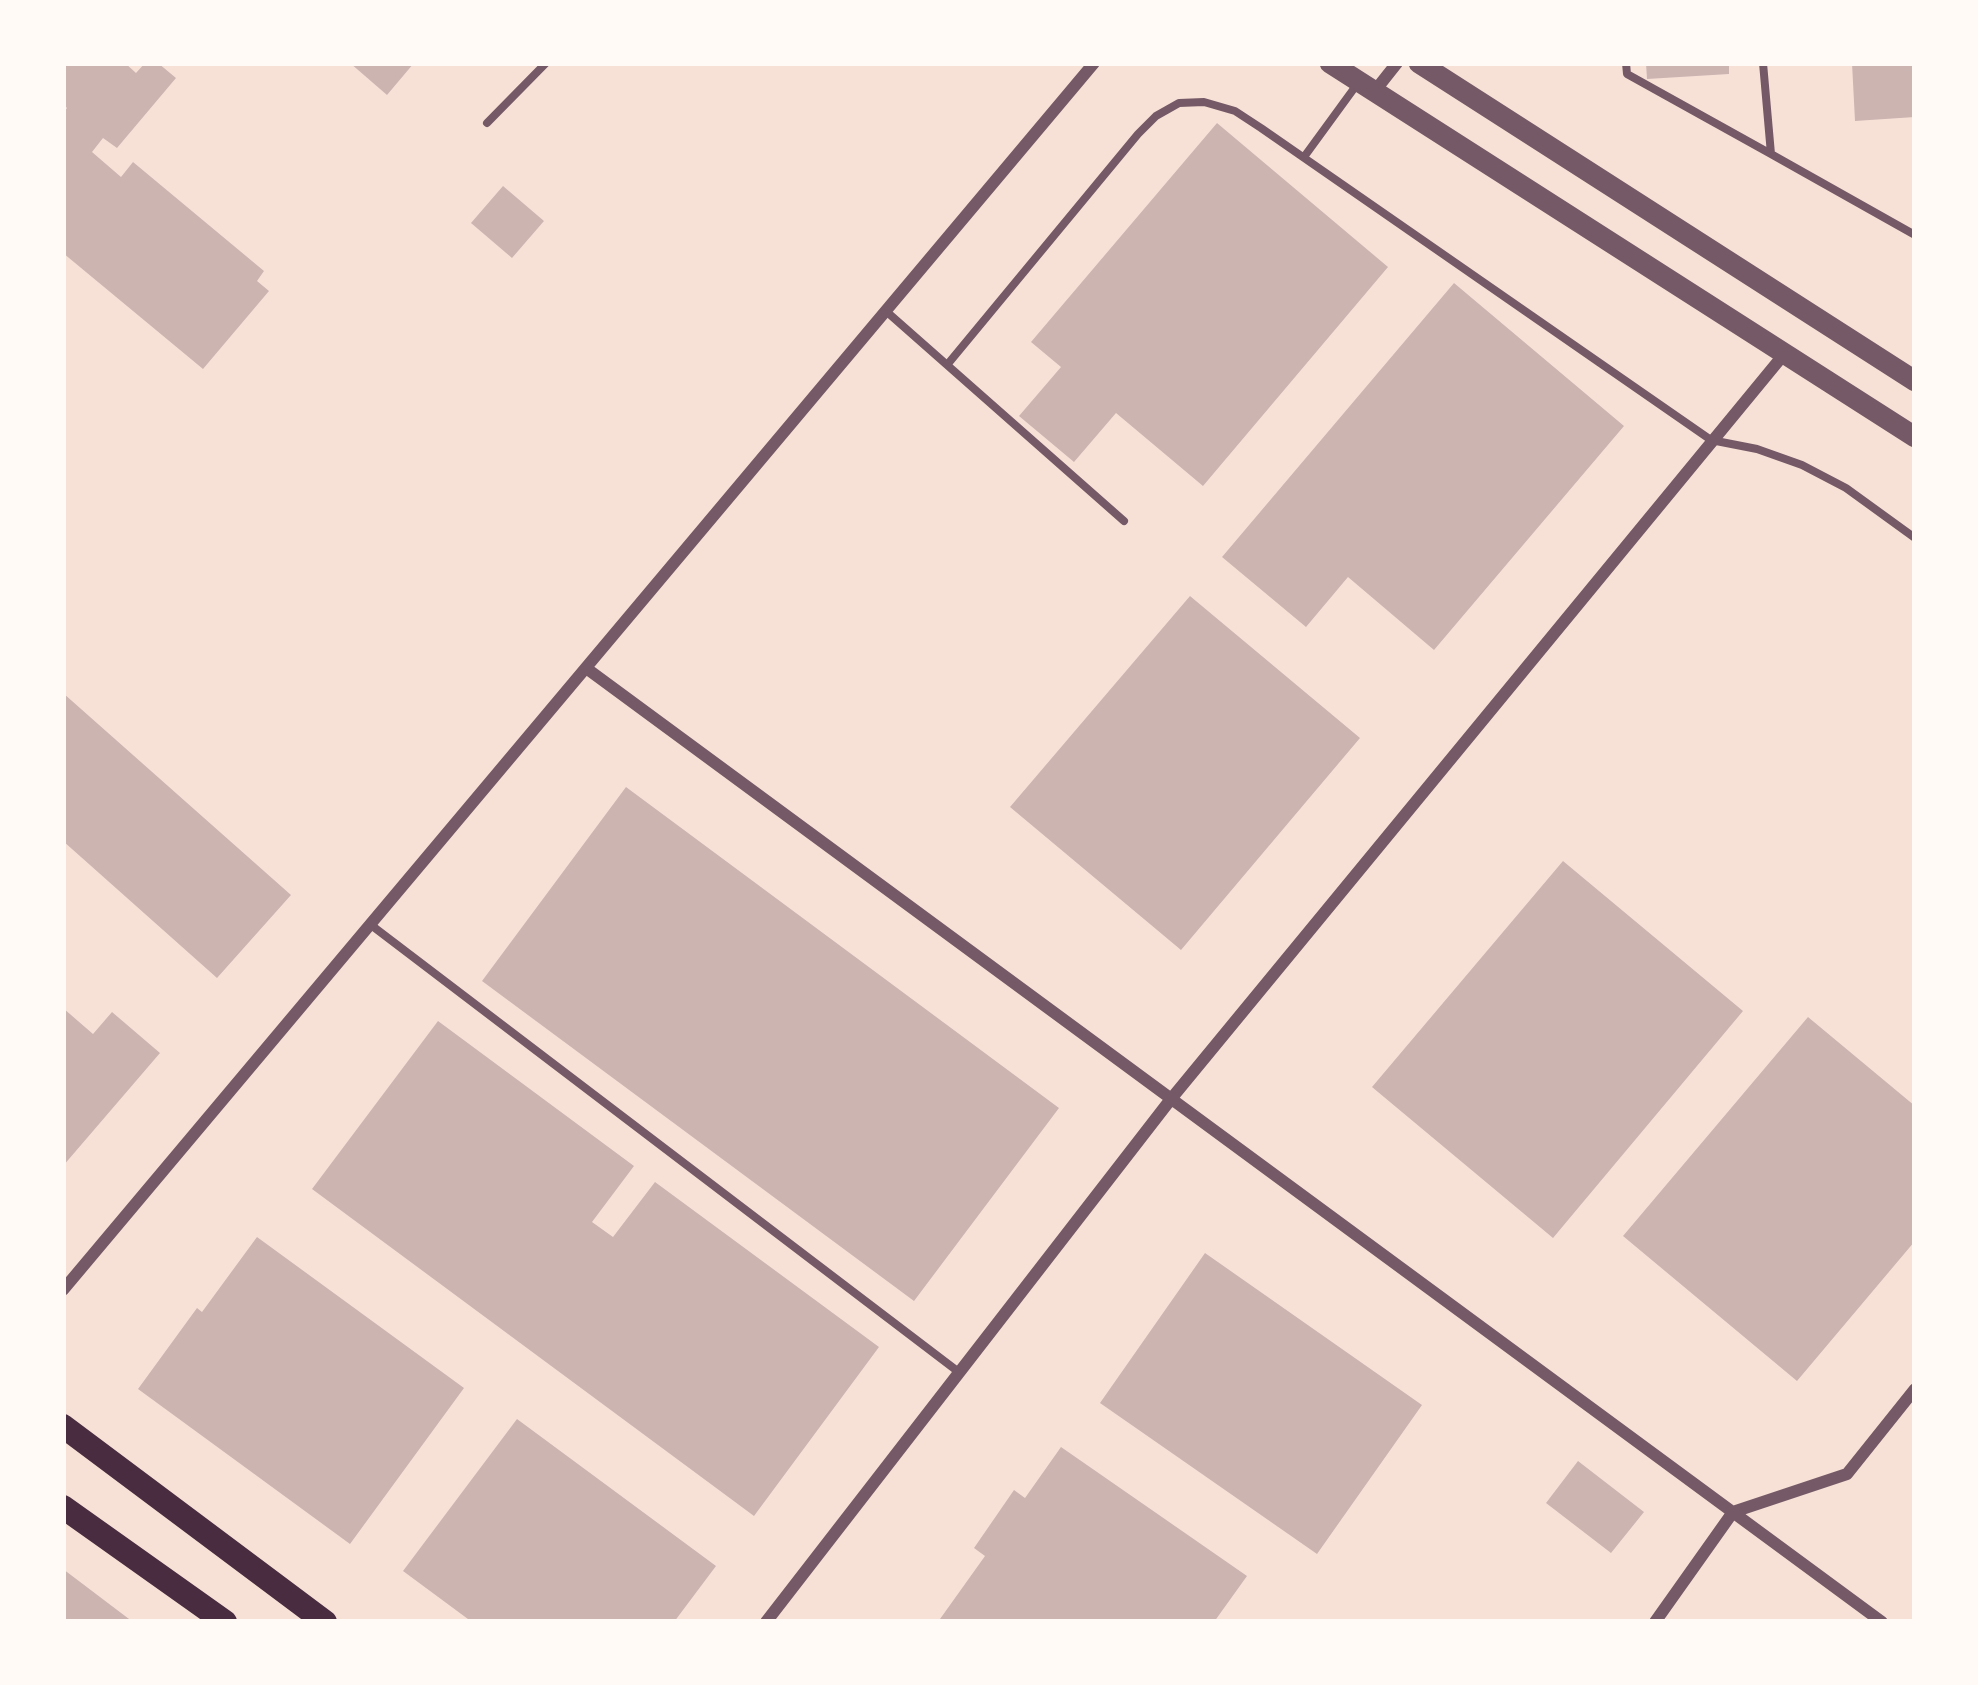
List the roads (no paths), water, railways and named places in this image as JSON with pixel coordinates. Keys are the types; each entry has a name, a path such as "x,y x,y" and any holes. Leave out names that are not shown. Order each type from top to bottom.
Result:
{"main road":[{"path":"63,1426 326,1622"},
{"path":"63,1507 225,1622"}],"street":[{"path":"63,1290 1094,63"},
{"path":"1367,87 1397,63"},
{"path":"1419,63 1915,381"},
{"path":"1336,64 1915,437"},
{"path":"766,1622 1171,1099 1785,352"},
{"path":"586,668 1882,1622"},
{"path":"1654,1622 1733,1512 1847,1474 1915,1389"}],"lane":[{"path":"487,123 546,63"},
{"path":"1626,63 1627,74 1915,235"},
{"path":"1763,63 1771,154"},
{"path":"1304,157 1367,87"},
{"path":"947,365 1138,134 1179,103 1204,102 1235,111 1711,440 1802,465 1846,488 1915,538"},
{"path":"886,311 1124,520"},
{"path":"370,924 960,1373"}]}
